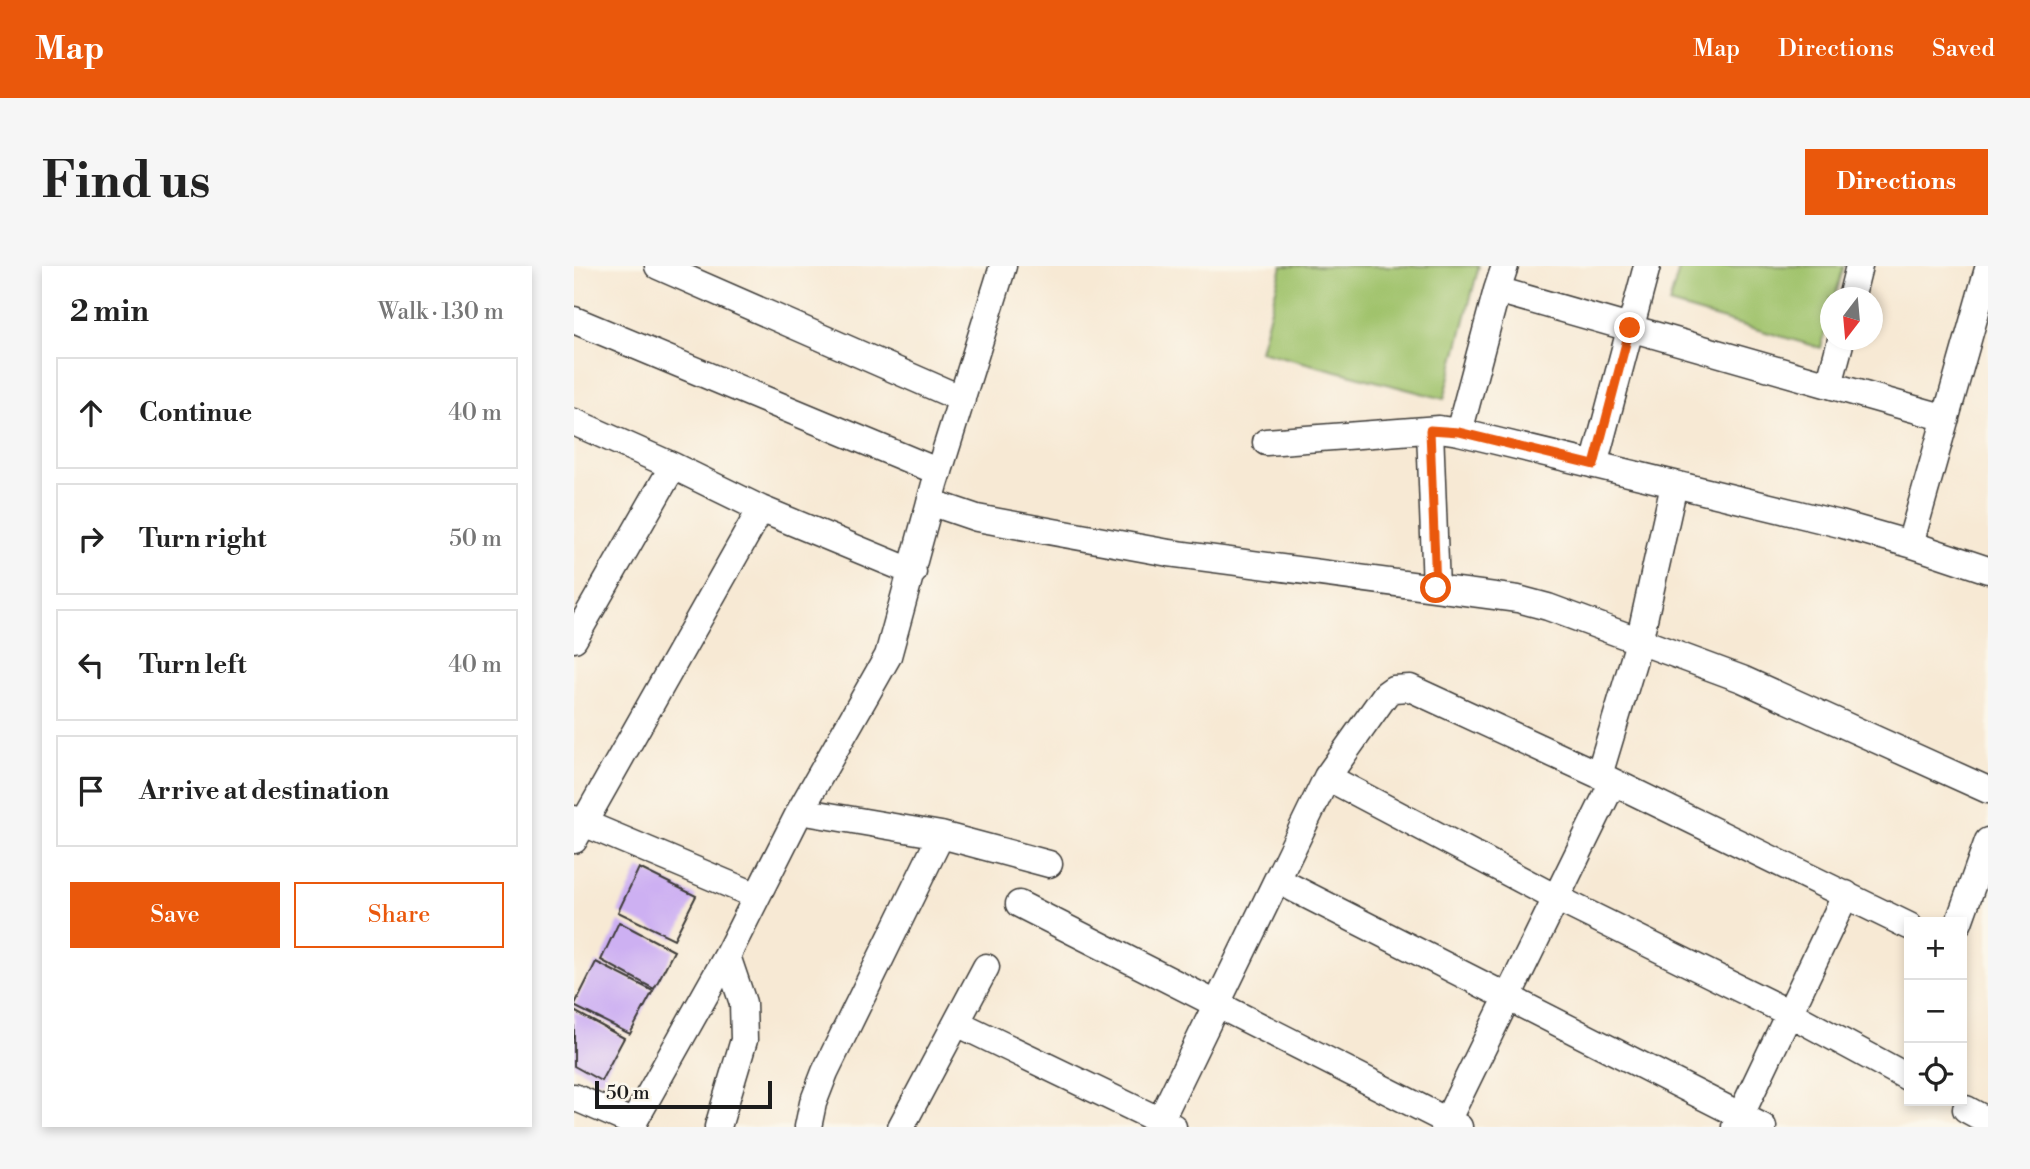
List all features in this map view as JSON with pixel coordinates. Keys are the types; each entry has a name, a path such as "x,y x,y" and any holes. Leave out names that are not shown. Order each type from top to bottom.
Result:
{"street":[{"path":"658,266 962,398"},
{"path":"574,1097 632,1125 727,956 800,811 888,656 930,502 1003,266"},
{"path":"1594,465 1647,266"},
{"path":"1854,287 1859,266"},
{"path":"1910,544 1988,269"},
{"path":"1459,432 1501,278 1630,328 1946,418"},
{"path":"574,320 939,472"},
{"path":"1829,385 1838,350"},
{"path":"574,422 761,509 913,572"},
{"path":"1430,430 1436,588"},
{"path":"1266,443 1430,430 1459,432 1840,524 1988,570"},
{"path":"574,639 673,466"},
{"path":"1019,904 1450,1125 1556,898 1606,778 1674,485"},
{"path":"930,502 977,518 1169,553 1518,599 1548,607 1742,679 1988,790"},
{"path":"757,896 577,827 761,509"},
{"path":"957,1023 1164,1125 1217,1004 1327,777 1386,694 1403,687 1606,778 1904,923"},
{"path":"1327,777 1556,898 1789,1013 1904,1075"},
{"path":"800,811 941,835 1049,864"},
{"path":"808,1127 813,1103 825,1072 941,835"},
{"path":"1961,917 1988,841"},
{"path":"1278,880 1508,996 1746,1123 1789,1013 1846,894"},
{"path":"718,1127 744,1040 743,1003 727,956"},
{"path":"901,1127 986,967"}],"green space":[{"path":"1282,266 1479,266 1444,399 1260,351"},
{"path":"1680,266 1844,266 1838,287 1820,287 1820,348 1669,304"}],"building":[{"path":"639,868 696,896 674,939 618,912"},
{"path":"619,922 674,951 654,989 601,960"},
{"path":"596,962 653,991 630,1034 574,1006"},
{"path":"574,1011 624,1038 601,1081 574,1066"}],"route":[{"path":"1436,588 1430,430 1459,432 1594,465 1630,328"}]}
